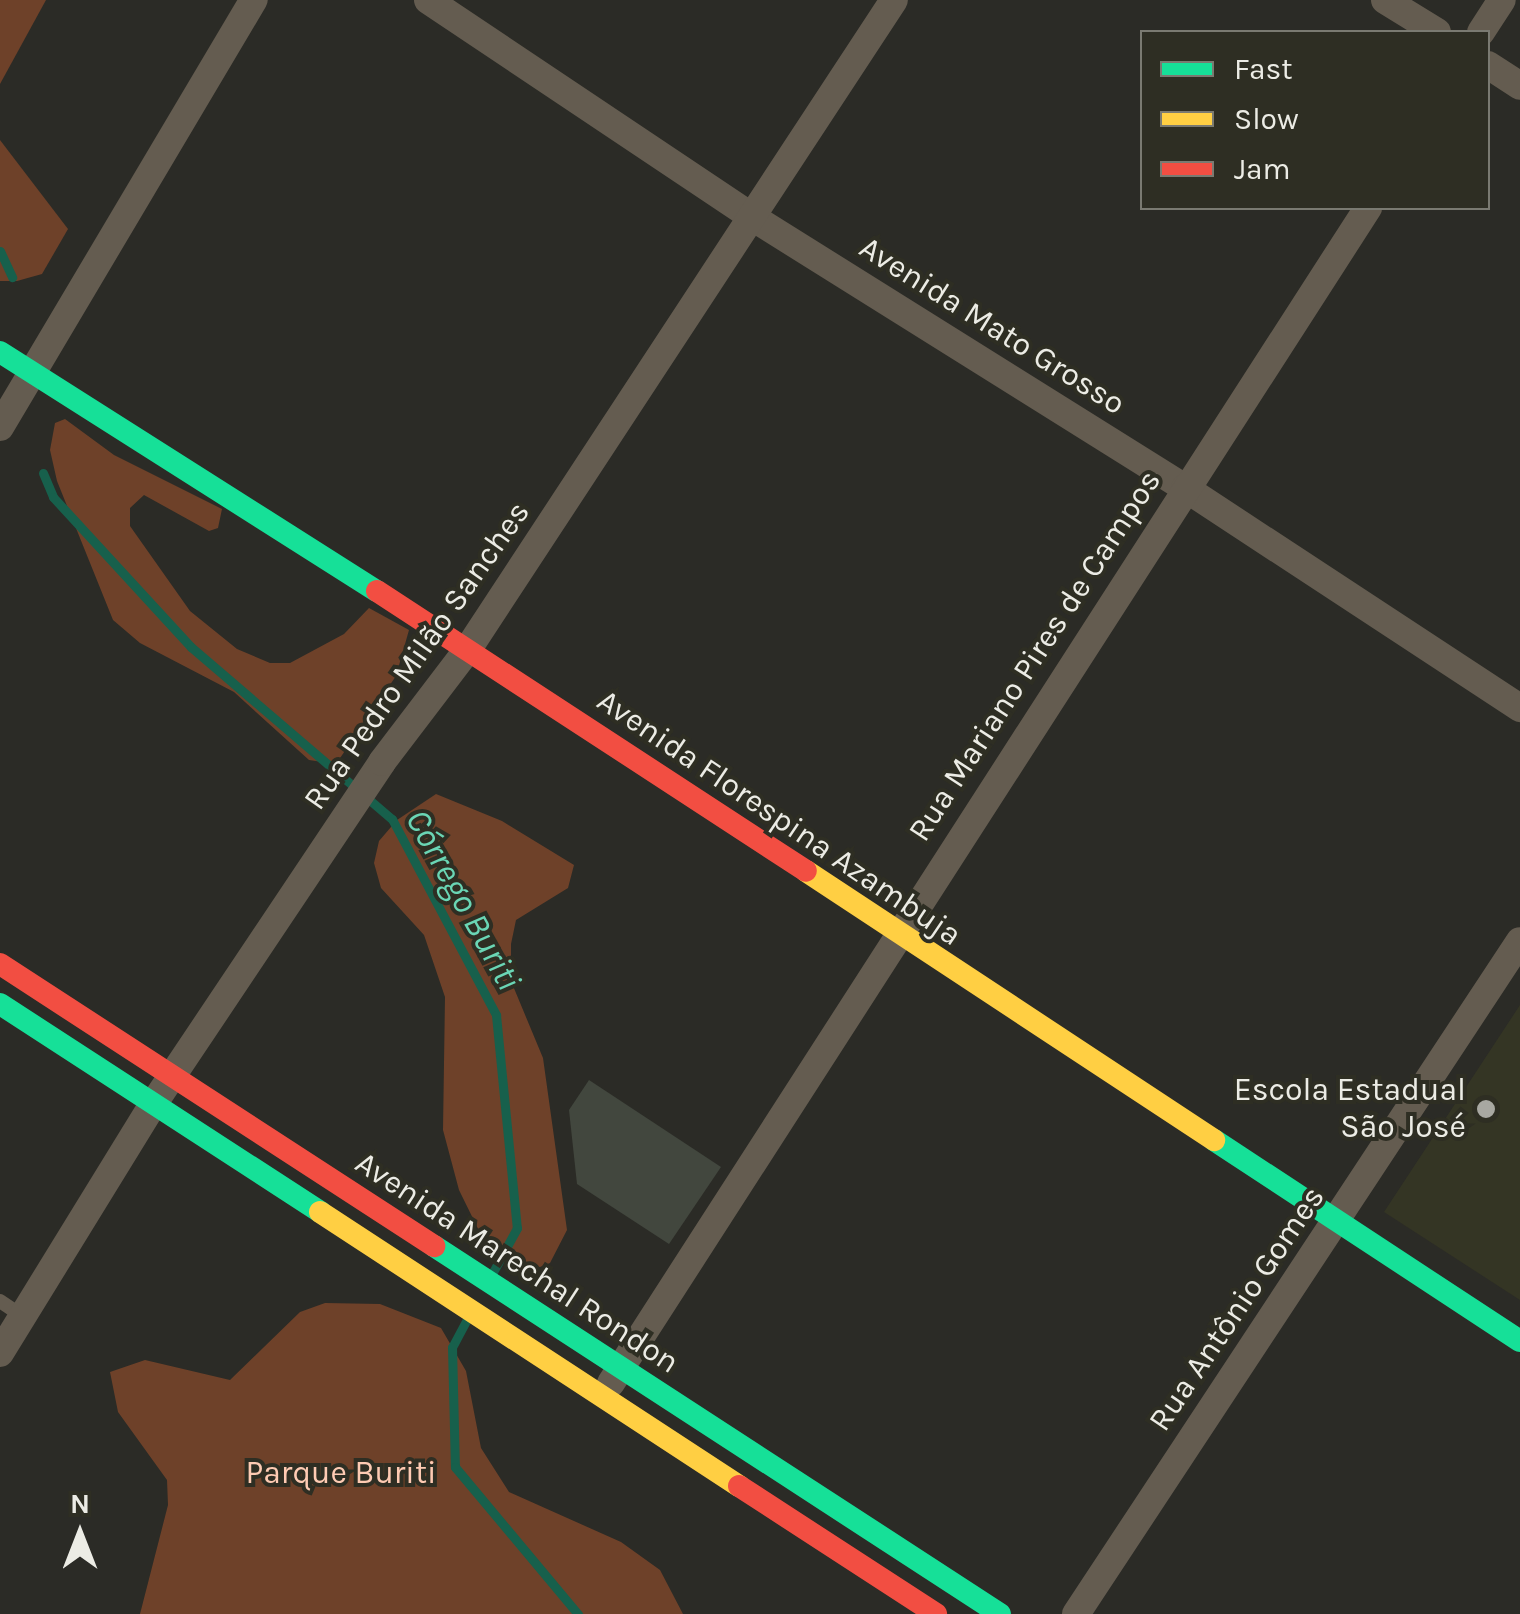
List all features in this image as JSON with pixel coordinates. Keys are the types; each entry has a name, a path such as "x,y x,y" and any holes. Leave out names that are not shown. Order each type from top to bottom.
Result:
{"main road":[{"name":"Avenida Florespina Azambuja","path":"0,352 468,650 894,935 1520,1340"},
{"name":"Avenida Marechal Rondon","path":"0,964 619,1370 1000,1614"},
{"name":"Avenida Marechal Rondon","path":"0,1004 936,1614"}],"street":[{"path":"0,427 36,376 254,0"},
{"name":"Avenida Mato Grosso","path":"428,0 752,217 1185,488 1520,708"},
{"name":"Rua Pedro Milão Sanches","path":"0,1353 11,1309 173,1076 382,762 468,650 894,0"},
{"path":"1385,0 1434,30"},
{"path":"1482,30 1502,0"},
{"path":"1490,65 1520,86"},
{"name":"Rua Mariano Pires de Campos","path":"602,1397 894,935 1367,210"},
{"name":"Rua Antônio Gomes","path":"1076,1614 1520,941"}],"shaded area":[{"name":"Escola Estadual São José","path":"1520,1005 1520,1300 1384,1212"}],"green space":[{"path":"0,0 46,0 0,84"},
{"path":"0,140 68,229 42,274 17,281 0,281"},
{"path":"65,419 114,455 222,509 218,528 209,531 144,495 130,508 130,526 190,611 237,649 270,663 290,663 344,634 369,608 409,630 396,676 336,764 309,760 234,692 140,643 113,620 57,481 50,450 55,423"},
{"path":"436,794 502,821 574,865 568,888 516,920 511,944 511,981 543,1058 567,1230 550,1263 540,1267 514,1263 486,1245 459,1190 443,1130 445,997 424,935 381,888 374,863 379,841 397,820"},
{"name":"Parque Buriti","path":"325,1303 380,1304 441,1328 466,1371 481,1448 509,1492 621,1542 660,1570 683,1614 140,1614 168,1505 167,1480 118,1412 110,1372 145,1360 230,1380 300,1312"}],"building":[{"path":"589,1080 721,1167 669,1244 577,1184 569,1110"}],"waterway":[{"name":"Córrego Buriti","path":"0,251 12,277"},
{"name":"Córrego Buriti","path":"43,473 53,497 191,647 392,819 496,1015 517,1228 493,1272"},
{"name":"Córrego Buriti","path":"466,1321 452,1347 455,1467 578,1614"}],"traffic: fast":[{"path":"0,352 377,591"},
{"path":"0,1004 320,1212"},
{"path":"1214,1140 1520,1341"},
{"path":"434,1246 1000,1614"}],"traffic: slow":[{"path":"806,871 1214,1140"},
{"path":"320,1212 739,1486"}],"traffic: jam":[{"path":"377,591 806,871"},
{"path":"0,964 434,1246"},
{"path":"739,1486 936,1614"}],"place":[{"name":"Escola Estadual São José","path":"1486,1109"}]}
